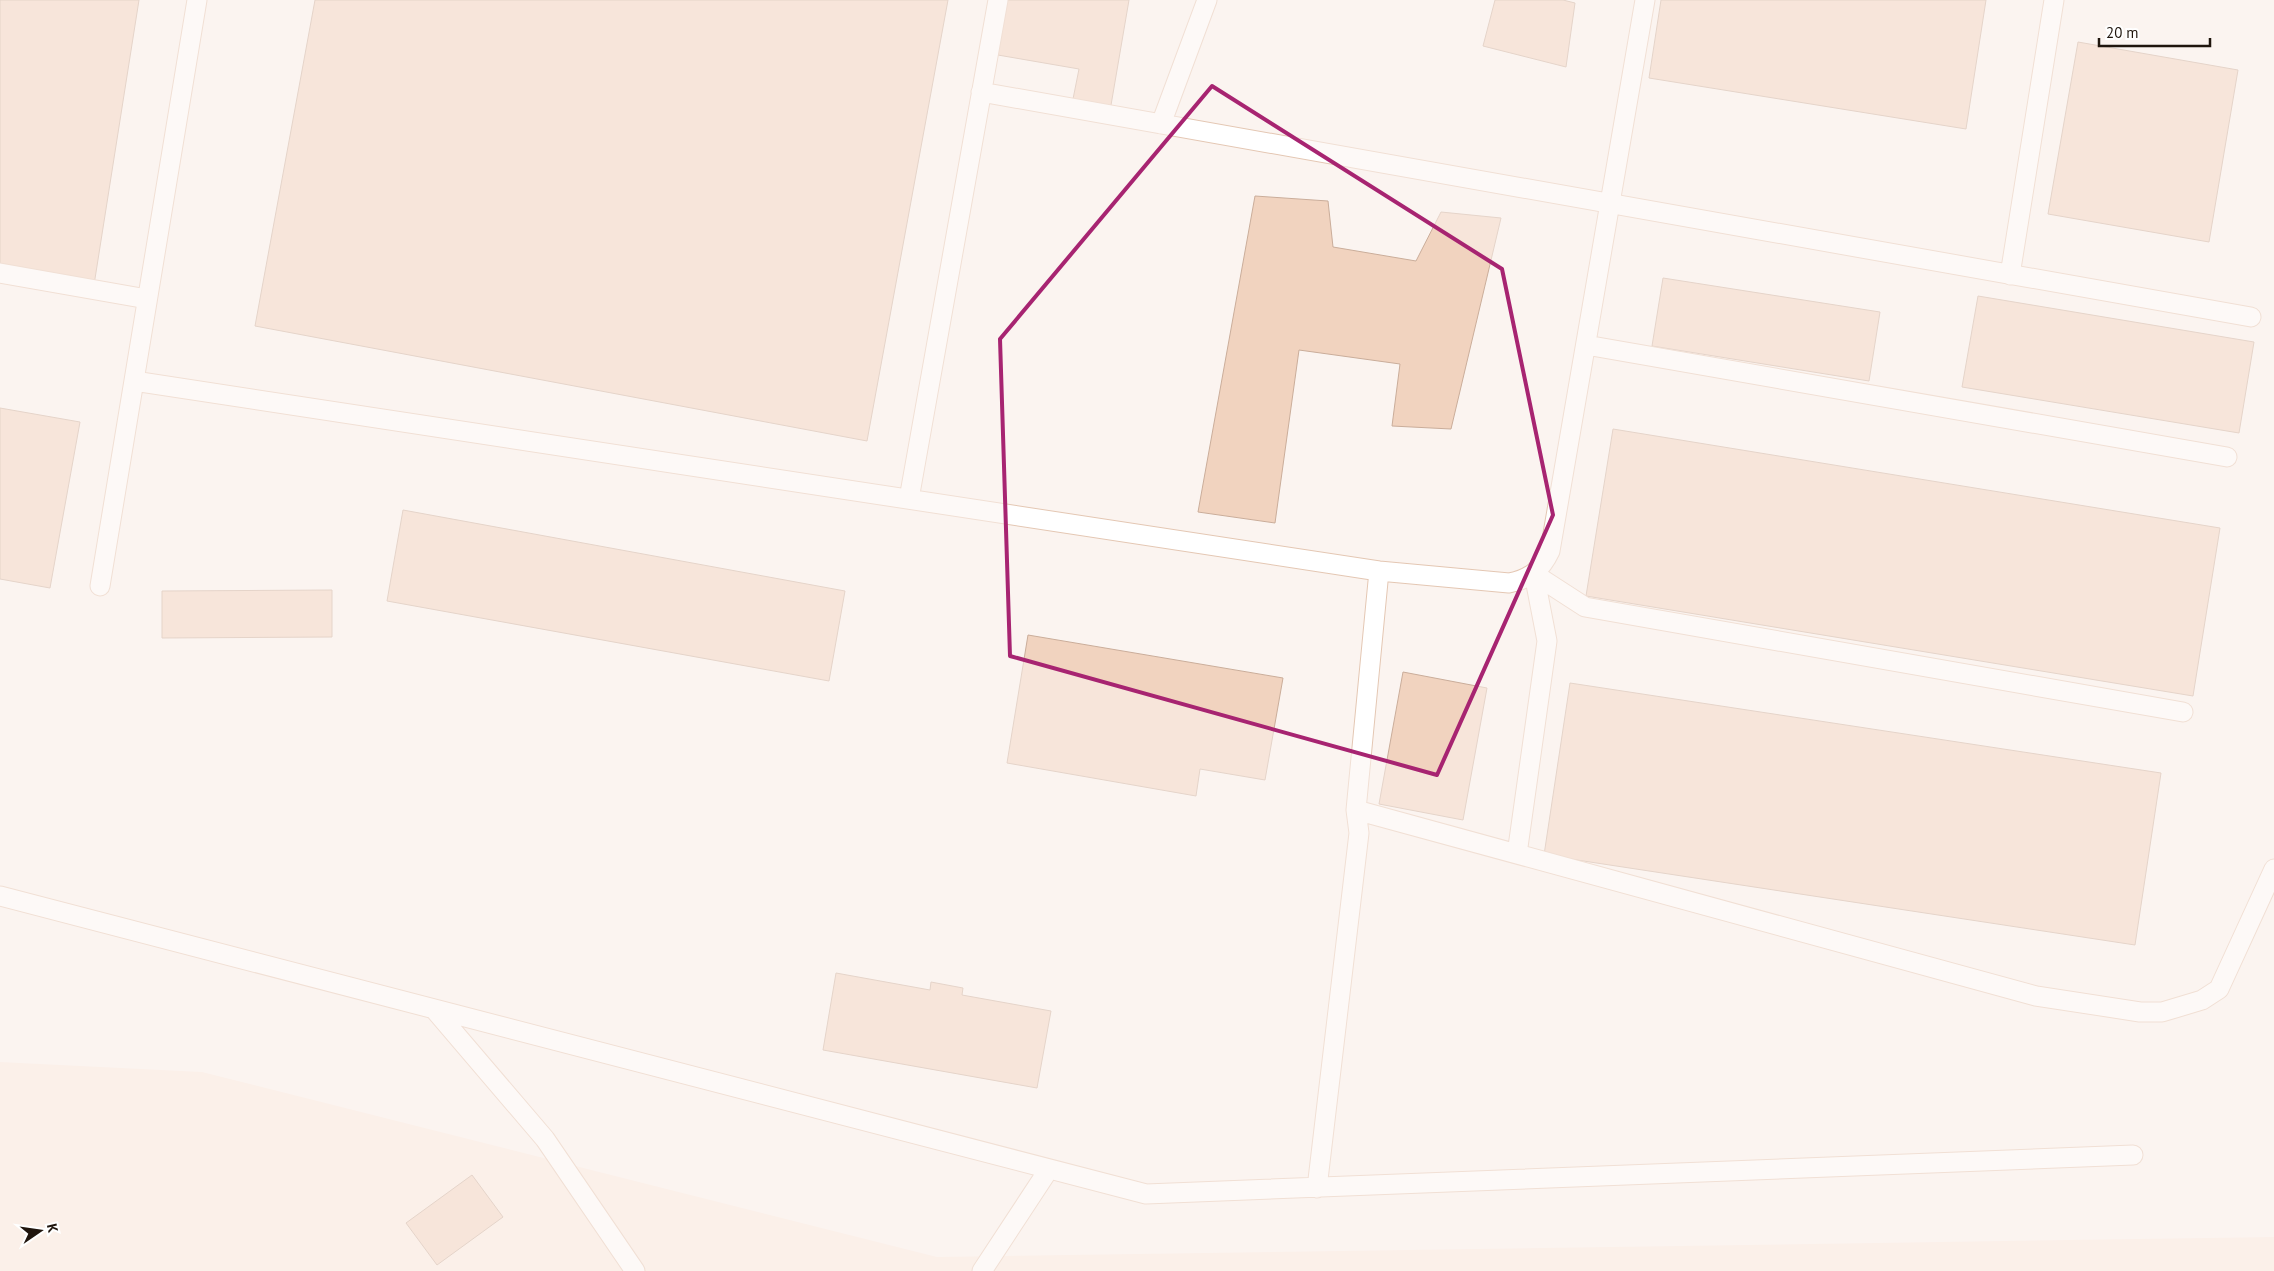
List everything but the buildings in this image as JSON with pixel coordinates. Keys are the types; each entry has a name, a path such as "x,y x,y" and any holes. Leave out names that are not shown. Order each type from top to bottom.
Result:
{"lane":[{"path":"100,586 197,0"},
{"path":"909,499 998,0"},
{"path":"1161,124 1206,0"},
{"path":"134,381 1379,571 1509,583 1522,580 1534,574 1544,563 1550,551 1646,0"},
{"path":"2010,275 2054,0"},
{"path":"981,92 1610,205 2251,317"},
{"path":"0,273 147,299"},
{"path":"1586,345 2227,457"},
{"path":"1317,1188 1358,833 1356,810 1379,571"},
{"path":"1534,574 1585,607 2183,712"},
{"path":"1517,854 1547,641 1534,574"},
{"path":"1356,810 2036,996 2140,1012 2162,1012 2183,1008 2202,1000 2219,989 2274,869"},
{"path":"0,896 1146,1194 2134,1155"},
{"path":"434,1009 545,1139 635,1271"},
{"path":"982,1271 1049,1169"}],"highlighted area":[{"path":"1212,86 1502,269 1553,515 1437,775 1010,656 1000,339"}],"shaded area":[{"path":"0,1062 202,1072 937,1257 2274,1237 2274,1271 0,1271"}]}
